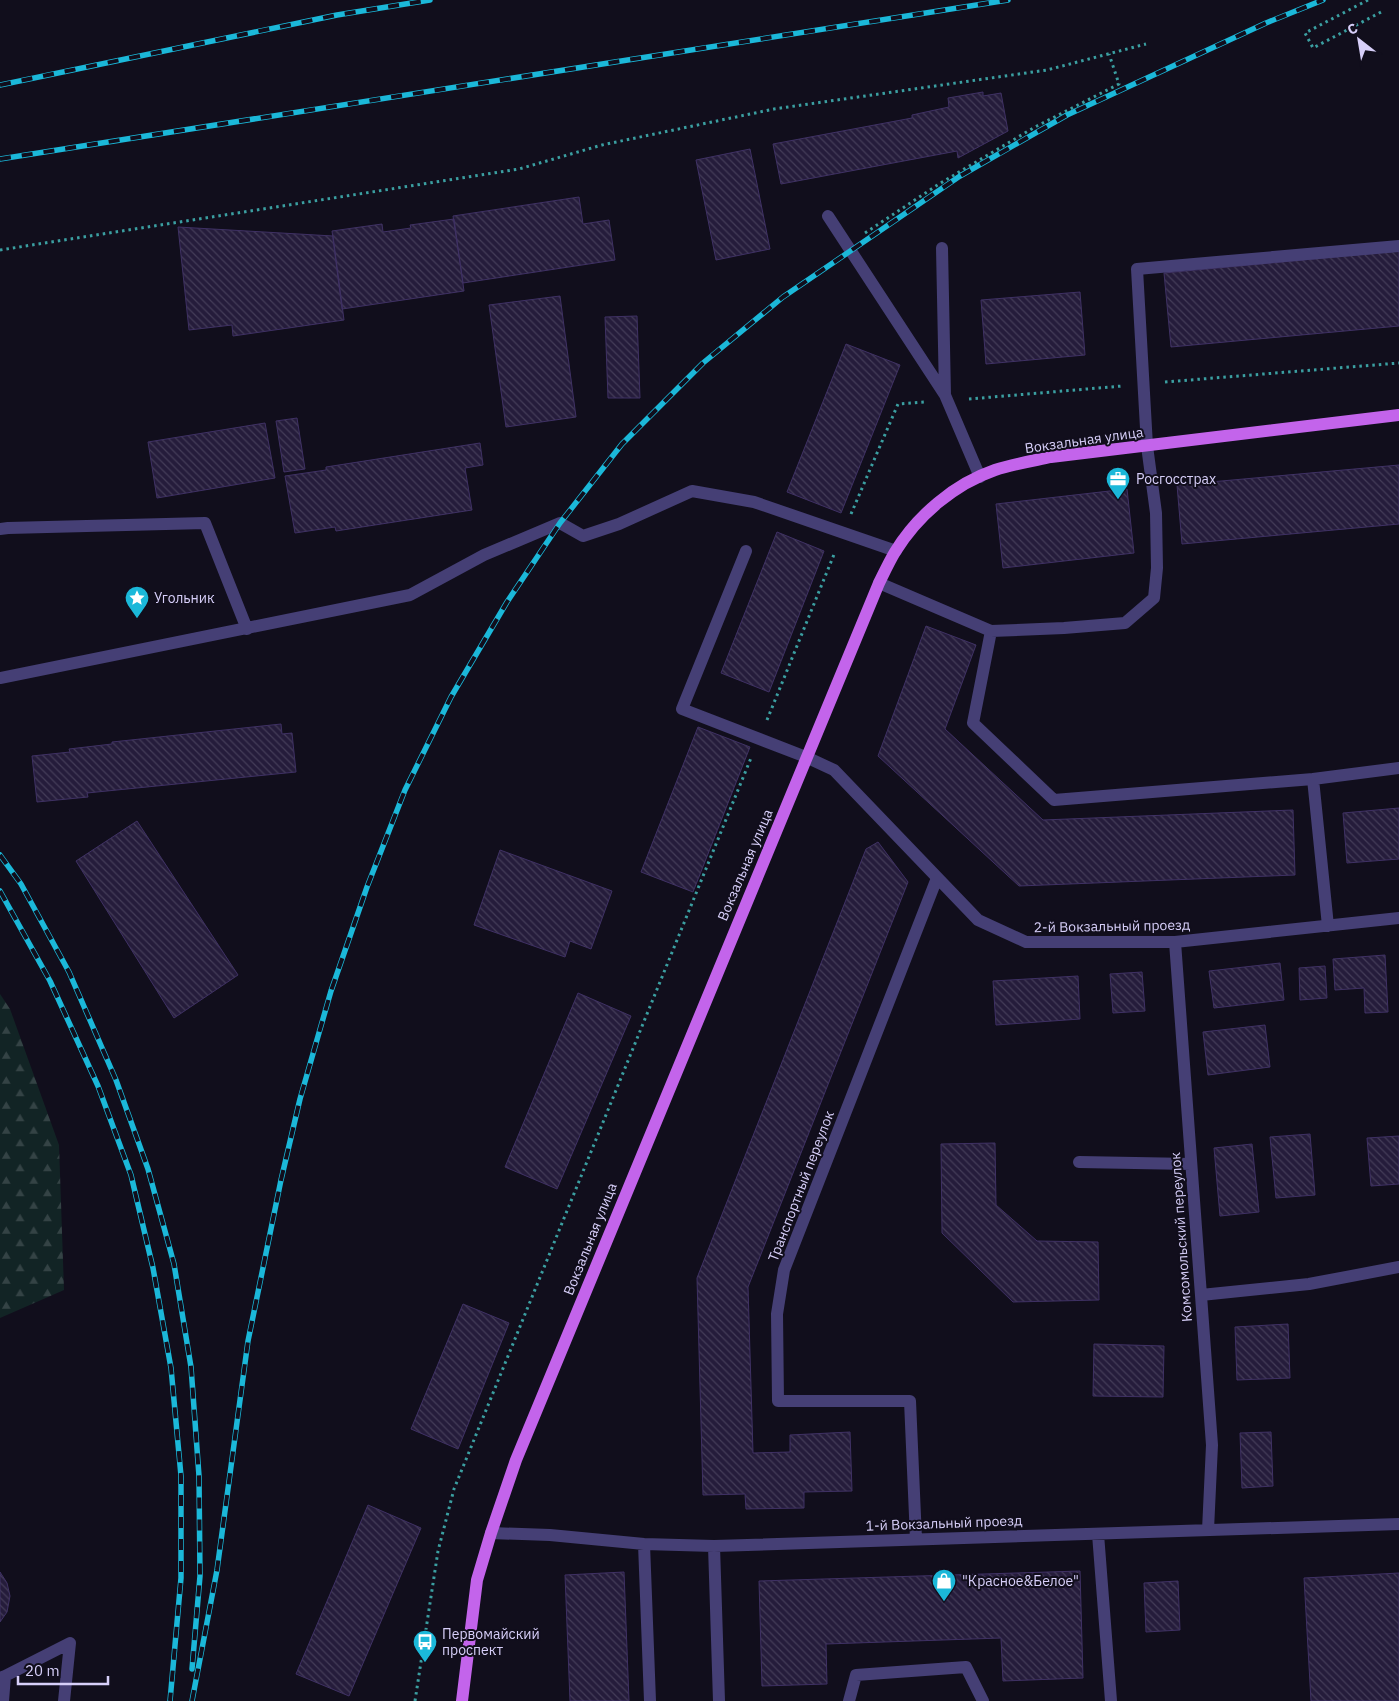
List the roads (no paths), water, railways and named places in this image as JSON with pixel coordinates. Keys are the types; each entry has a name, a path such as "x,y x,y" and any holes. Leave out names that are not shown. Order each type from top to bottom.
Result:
{"main road":[{"name":"Вокзальная улица","path":"462,1701 478,1580 491,1533 516,1460 879,583 896,551 917,522 942,499 980,477 994,470 1018,464 1051,457 1399,415"}],"street":[{"path":"828,216 945,395 980,477"},
{"path":"879,583 991,630 1064,628 1125,623 1154,598 1157,568 1156,514 1147,446 1137,269 1399,246"},
{"path":"942,248 945,395"},
{"path":"0,678 410,595 484,554 560,522 584,536 619,524 692,492 754,502 896,551"},
{"path":"0,529 205,523 247,629"},
{"name":"2-й Вокзальный проезд","path":"746,551 682,709 806,757 834,770 978,920 1026,942 1175,942 1399,918"},
{"path":"991,630 972,723 1054,800 1313,779 1399,768"},
{"path":"1313,779 1328,926"},
{"name":"Транспортный переулок","path":"916,1539 910,1401 778,1400 777,1314 784,1270 937,878"},
{"name":"Комсомольский переулок","path":"1175,942 1212,1445 1208,1530"},
{"path":"1080,1162 1191,1164"},
{"path":"1201,1295 1309,1284 1399,1267"},
{"name":"1-й Вокзальный проезд","path":"491,1533 550,1535 644,1544 714,1546 1399,1524"},
{"path":"1098,1534 1111,1701"},
{"path":"644,1544 650,1701"},
{"path":"714,1546 719,1701"},
{"path":"3,1701 2,1677 70,1643 64,1701"},
{"path":"849,1701 856,1675 966,1668 983,1701"}],"railway":[{"path":"0,85 337,15 430,0"},
{"path":"0,159 1008,0"},
{"path":"192,1701 217,1570 248,1341 281,1180 300,1099 331,991 367,887 405,790 451,697 507,602 560,523 622,444 703,363 783,297 960,176 1067,115 1266,23 1323,0"},
{"path":"0,855 21,884 69,972 116,1080 148,1169 174,1264 191,1367 199,1476 200,1576 192,1669"},
{"path":"0,891 50,981 98,1086 131,1175 153,1268 171,1368 181,1476 181,1578 170,1701"}],"place":[{"name":"Росгосстрах","path":"1118,500"},
{"name":"Угольник","path":"137,619"},
{"name":"\"Красное&Белое\"","path":"944,1602"},
{"name":"Первомайский проспект","path":"425,1663"}]}
